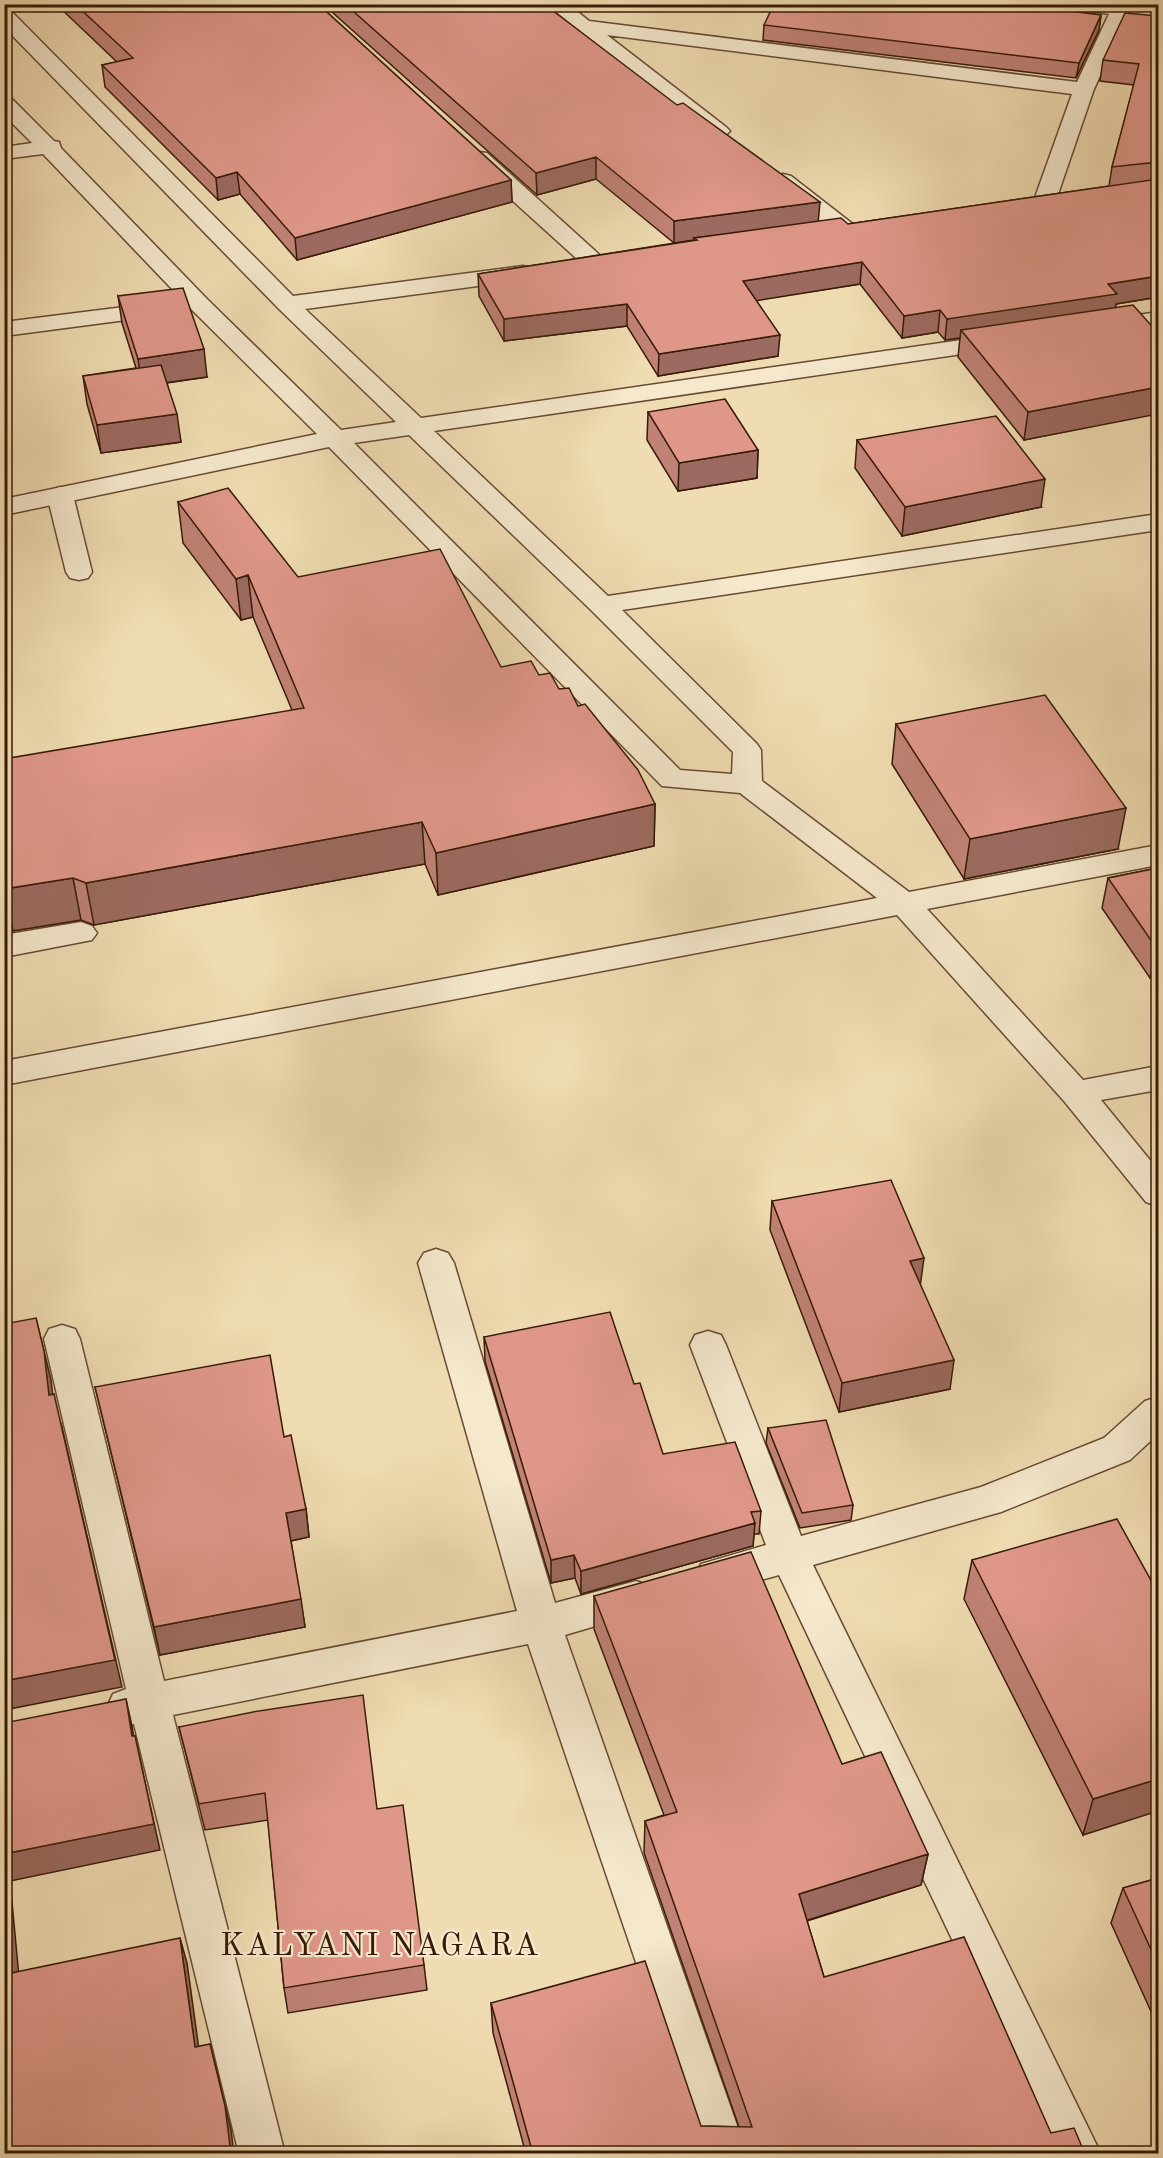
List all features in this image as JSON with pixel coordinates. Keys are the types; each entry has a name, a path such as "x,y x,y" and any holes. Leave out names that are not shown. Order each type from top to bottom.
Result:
{"street":[{"path":"555,4 734,143"},
{"path":"1044,204 1084,89 1122,7 1081,4"},
{"path":"4,15 286,304 602,605 747,750 747,784"},
{"path":"584,27 1084,89"},
{"path":"4,102 51,147 199,304 336,438 672,779 747,784 904,903 1076,1093 1158,1193"},
{"path":"465,146 595,263"},
{"path":"4,153 51,147"},
{"path":"771,172 846,230"},
{"path":"1021,207 1067,201"},
{"path":"812,234 869,227"},
{"path":"572,266 618,260"},
{"path":"286,304 548,269"},
{"path":"4,329 199,304"},
{"path":"1076,331 1158,319"},
{"path":"4,507 336,438 1028,338"},
{"path":"60,495 79,572"},
{"path":"602,605 1158,522"},
{"path":"4,1073 1158,855"},
{"path":"4,946 81,933"},
{"path":"1076,1093 1158,1078"},
{"path":"436,1263 541,1624 724,2154"},
{"path":"62,1339 149,1702 262,2154"},
{"path":"708,1345 789,1556 1077,2154"},
{"path":"93,1713 541,1624 987,1501 1117,1449 1158,1412"}],"building":[{"path":"75,4 318,4 511,180 295,238 237,172 216,178 102,65 133,58"},
{"path":"345,4 544,4 677,105 683,103 820,202 674,221 596,157 536,173"},
{"path":"774,4 1032,4 1032,6 1101,15 1079,63 764,25"},
{"path":"1125,13 1158,16 1158,162 1112,167 1139,64 1103,60"},
{"path":"1158,179 1158,276 1108,284 1117,294 947,319 940,310 904,316 862,262 743,281 780,335 659,354 627,304 504,319 478,274 697,240 694,238 841,218 848,224"},
{"path":"183,288 204,349 138,359 118,296"},
{"path":"1133,305 1158,333 1158,387 1028,412 961,330"},
{"path":"161,365 177,414 97,425 83,376"},
{"path":"725,399 758,450 679,463 648,412"},
{"path":"996,416 1045,479 905,507 857,440"},
{"path":"228,488 298,577 440,549 501,667 531,661 539,675 550,673 559,689 569,688 578,706 585,704 638,770 655,804 436,853 422,822 86,883 73,878 4,889 4,759 304,708 248,575 236,579 178,502"},
{"path":"1045,695 1126,808 970,839 896,724"},
{"path":"1158,868 1158,948 1157,949 1108,878"},
{"path":"891,1180 924,1258 910,1261 954,1360 842,1383 772,1201"},
{"path":"610,1312 634,1384 640,1383 663,1454 735,1442 761,1511 751,1512 755,1523 581,1571 574,1555 551,1560 484,1337"},
{"path":"36,1318 44,1351 49,1395 54,1394 115,1660 4,1681 4,1324"},
{"path":"270,1355 284,1437 291,1435 306,1509 286,1513 301,1599 154,1627 95,1387"},
{"path":"826,1420 853,1505 802,1513 768,1428"},
{"path":"1117,1519 1158,1593 1158,1779 1093,1799 972,1560"},
{"path":"751,1552 842,1764 881,1752 928,1854 799,1894 824,1977 964,1937 1051,2133 1074,2128 1085,2154 533,2154 491,2003 645,1961 701,2126 752,2127 645,1821 677,1812 594,1596"},
{"path":"363,1695 377,1809 403,1805 424,1965 284,1988 265,1793 199,1804 179,1727 253,1712"},
{"path":"126,1699 132,1736 135,1736 154,1824 4,1854 4,1723"},
{"path":"1158,1878 1158,1965 1123,1888"},
{"path":"4,1896 11,1973 180,1938 195,2047 210,2044 225,2106 231,2154 4,2154"}],"district":[{"name":"KALYANI NAGARA","path":"380,1947"}]}
